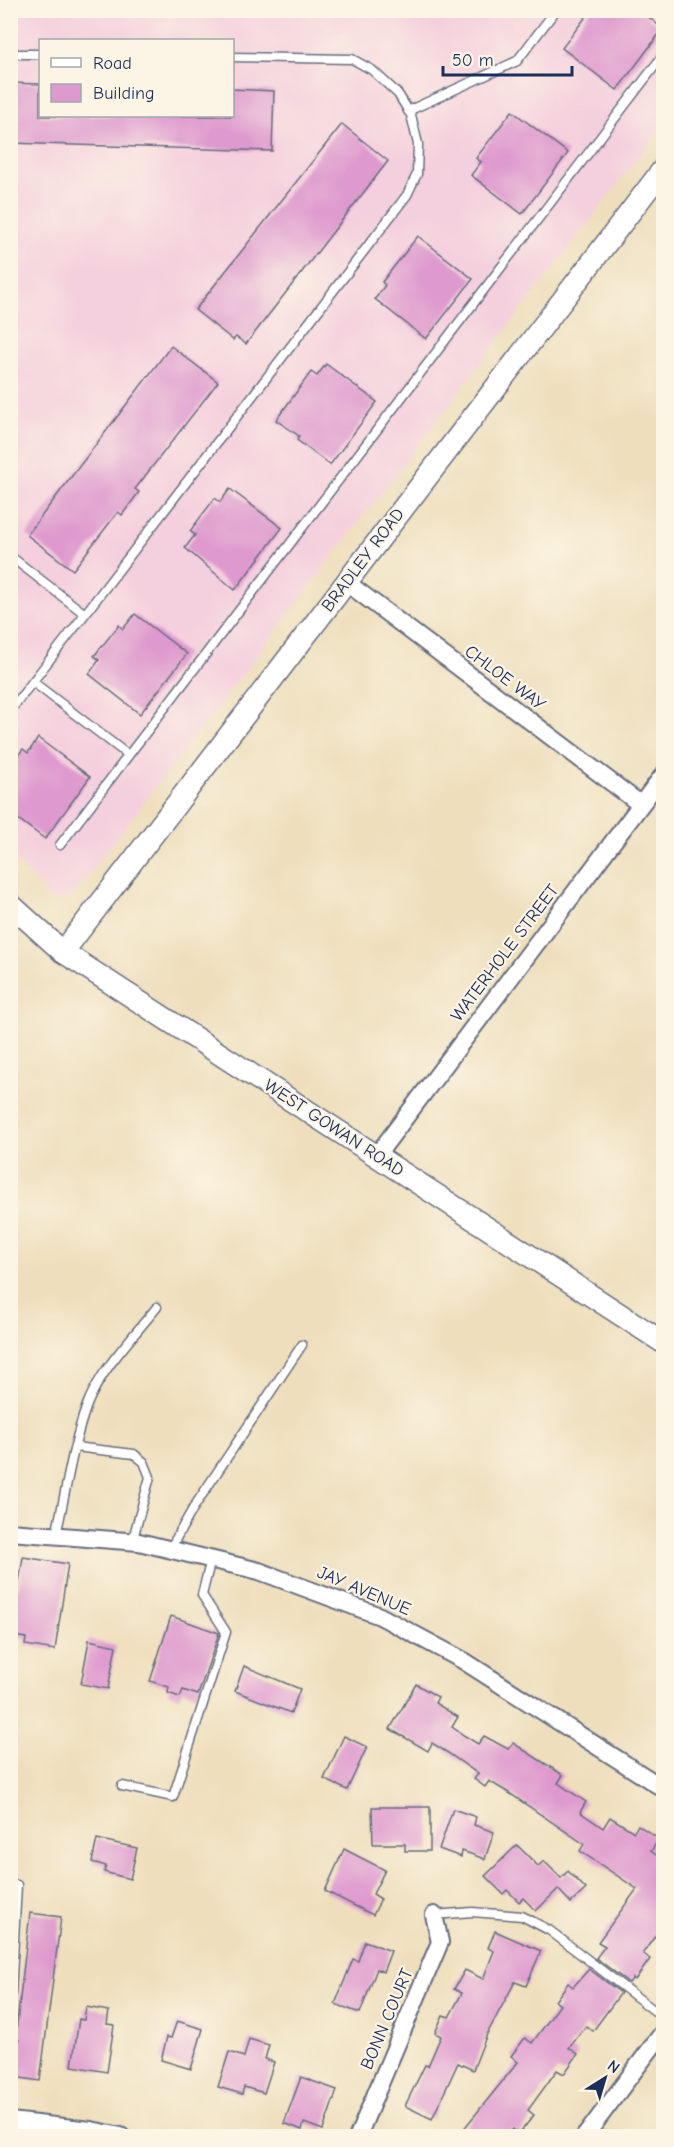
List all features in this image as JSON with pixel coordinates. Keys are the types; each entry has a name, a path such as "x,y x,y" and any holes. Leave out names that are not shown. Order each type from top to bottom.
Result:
{"street":[{"name":"BRADLEY ROAD","path":"63,952 663,168"},
{"name":"CHLOE WAY","path":"346,582 640,804"},
{"name":"WATERHOLE STREET","path":"377,1155 663,774"},
{"name":"WEST GOWAN ROAD","path":"10,904 63,952 663,1343"},
{"name":"JAY AVENUE","path":"10,1532 132,1542 211,1559 259,1571 380,1616 464,1661 663,1789"},
{"name":"BONN COURT","path":"358,2136 440,1942 434,1915"},
{"path":"585,2136 663,2031"},
{"path":"10,2121 91,2130 121,2136"}],"lane":[{"path":"408,111 518,61 556,10"},
{"path":"10,54 39,54"},
{"path":"60,845 663,54"},
{"path":"10,711 407,195 417,174 418,144 408,111 398,94 372,70 352,58 234,57"},
{"path":"10,556 85,614"},
{"path":"33,682 128,755"},
{"path":"56,1536 75,1448 88,1404 105,1372 157,1307"},
{"path":"170,1550 194,1507 302,1346"},
{"path":"75,1448 134,1454 144,1462 150,1477 132,1542"},
{"path":"122,1786 173,1797 226,1632 202,1595 211,1559"},
{"path":"10,1885 17,1885 10,2013"},
{"path":"434,1915 472,1912 522,1917 549,1930 663,2018"}],"shaded area":[{"path":"10,11 663,11 663,125 74,894 63,901 50,899 11,854"}],"building":[{"path":"591,10 640,10 663,29 617,90 562,48"},
{"path":"10,83 39,84 39,117 234,117 234,89 274,91 272,151 10,143"},
{"path":"512,111 568,153 522,214 471,175 481,162 476,158"},
{"path":"342,124 388,161 246,344 236,337 233,340 195,310"},
{"path":"418,236 473,279 426,339 375,299 385,285 382,282"},
{"path":"171,346 218,382 135,489 139,492 122,515 118,512 73,570 27,535"},
{"path":"326,364 377,402 330,465 297,440 299,436 276,420 311,372 317,376"},
{"path":"230,489 282,528 235,590 185,548 195,535 190,531 215,498 220,502"},
{"path":"135,614 187,654 140,714 89,674 99,660 94,656 119,625 123,629"},
{"path":"38,738 90,777 45,839 10,813 10,766 23,749 28,753"},
{"path":"23,1557 68,1564 55,1650 25,1645 26,1638 13,1636 17,1607 10,1605 10,1600 12,1588 18,1589"},
{"path":"171,1616 219,1633 198,1695 183,1690 180,1697 168,1693 169,1687 150,1681"},
{"path":"89,1640 116,1646 108,1689 81,1684"},
{"path":"244,1666 300,1689 291,1713 235,1691"},
{"path":"416,1684 438,1697 435,1703 458,1717 452,1727 465,1736 478,1744 484,1736 508,1749 513,1743 563,1775 558,1783 586,1802 580,1812 603,1828 610,1817 634,1832 638,1825 659,1839 651,1851 663,1860 663,1925 643,1953 650,1959 635,1980 633,1978 629,1983 596,1958 605,1946 598,1942 637,1889 580,1851 584,1844 509,1793 489,1781 485,1787 474,1779 478,1774 448,1753 432,1743 428,1751 390,1729"},
{"path":"344,1736 367,1747 347,1790 324,1779"},
{"path":"372,1807 430,1807 430,1851 405,1851 405,1844 373,1844"},
{"path":"453,1809 476,1817 474,1825 494,1832 485,1859 462,1851 461,1857 439,1849"},
{"path":"97,1839 137,1848 130,1879 104,1872 106,1866 92,1862"},
{"path":"517,1845 538,1866 544,1861 561,1878 568,1871 586,1889 571,1903 558,1889 536,1911 523,1898 519,1902 507,1890 503,1894 485,1876"},
{"path":"344,1849 385,1870 373,1894 381,1899 373,1915 325,1891"},
{"path":"30,1913 61,1917 40,2081 14,2077 19,2040 15,2040"},
{"path":"495,1931 541,1951 526,1986 515,1982 487,2034 473,2070 458,2063 432,2119 405,2106 425,2065 428,2066 441,2036 435,2033 443,2015 449,2017 462,1993 454,1989 465,1970 483,1979 494,1951 488,1948"},
{"path":"365,1941 391,1951 383,1972 377,1969 360,2013 335,2004 353,1959 358,1961"},
{"path":"589,1969 621,1993 593,2031 586,2026 569,2048 578,2054 564,2074 557,2070 528,2110 534,2115 519,2134 513,2129 507,2136 458,2136 518,2062 511,2056 525,2038 532,2043 560,2005 555,2001 568,1983 573,1987"},
{"path":"86,2007 109,2011 107,2024 114,2025 107,2072 72,2066 79,2019 84,2020"},
{"path":"177,2021 203,2029 191,2069 161,2060 167,2037 171,2038"},
{"path":"249,2039 269,2045 265,2059 274,2062 264,2093 244,2087 242,2094 218,2087 229,2052 244,2057"},
{"path":"301,2077 337,2090 323,2130 304,2123 302,2130 284,2123"}]}
